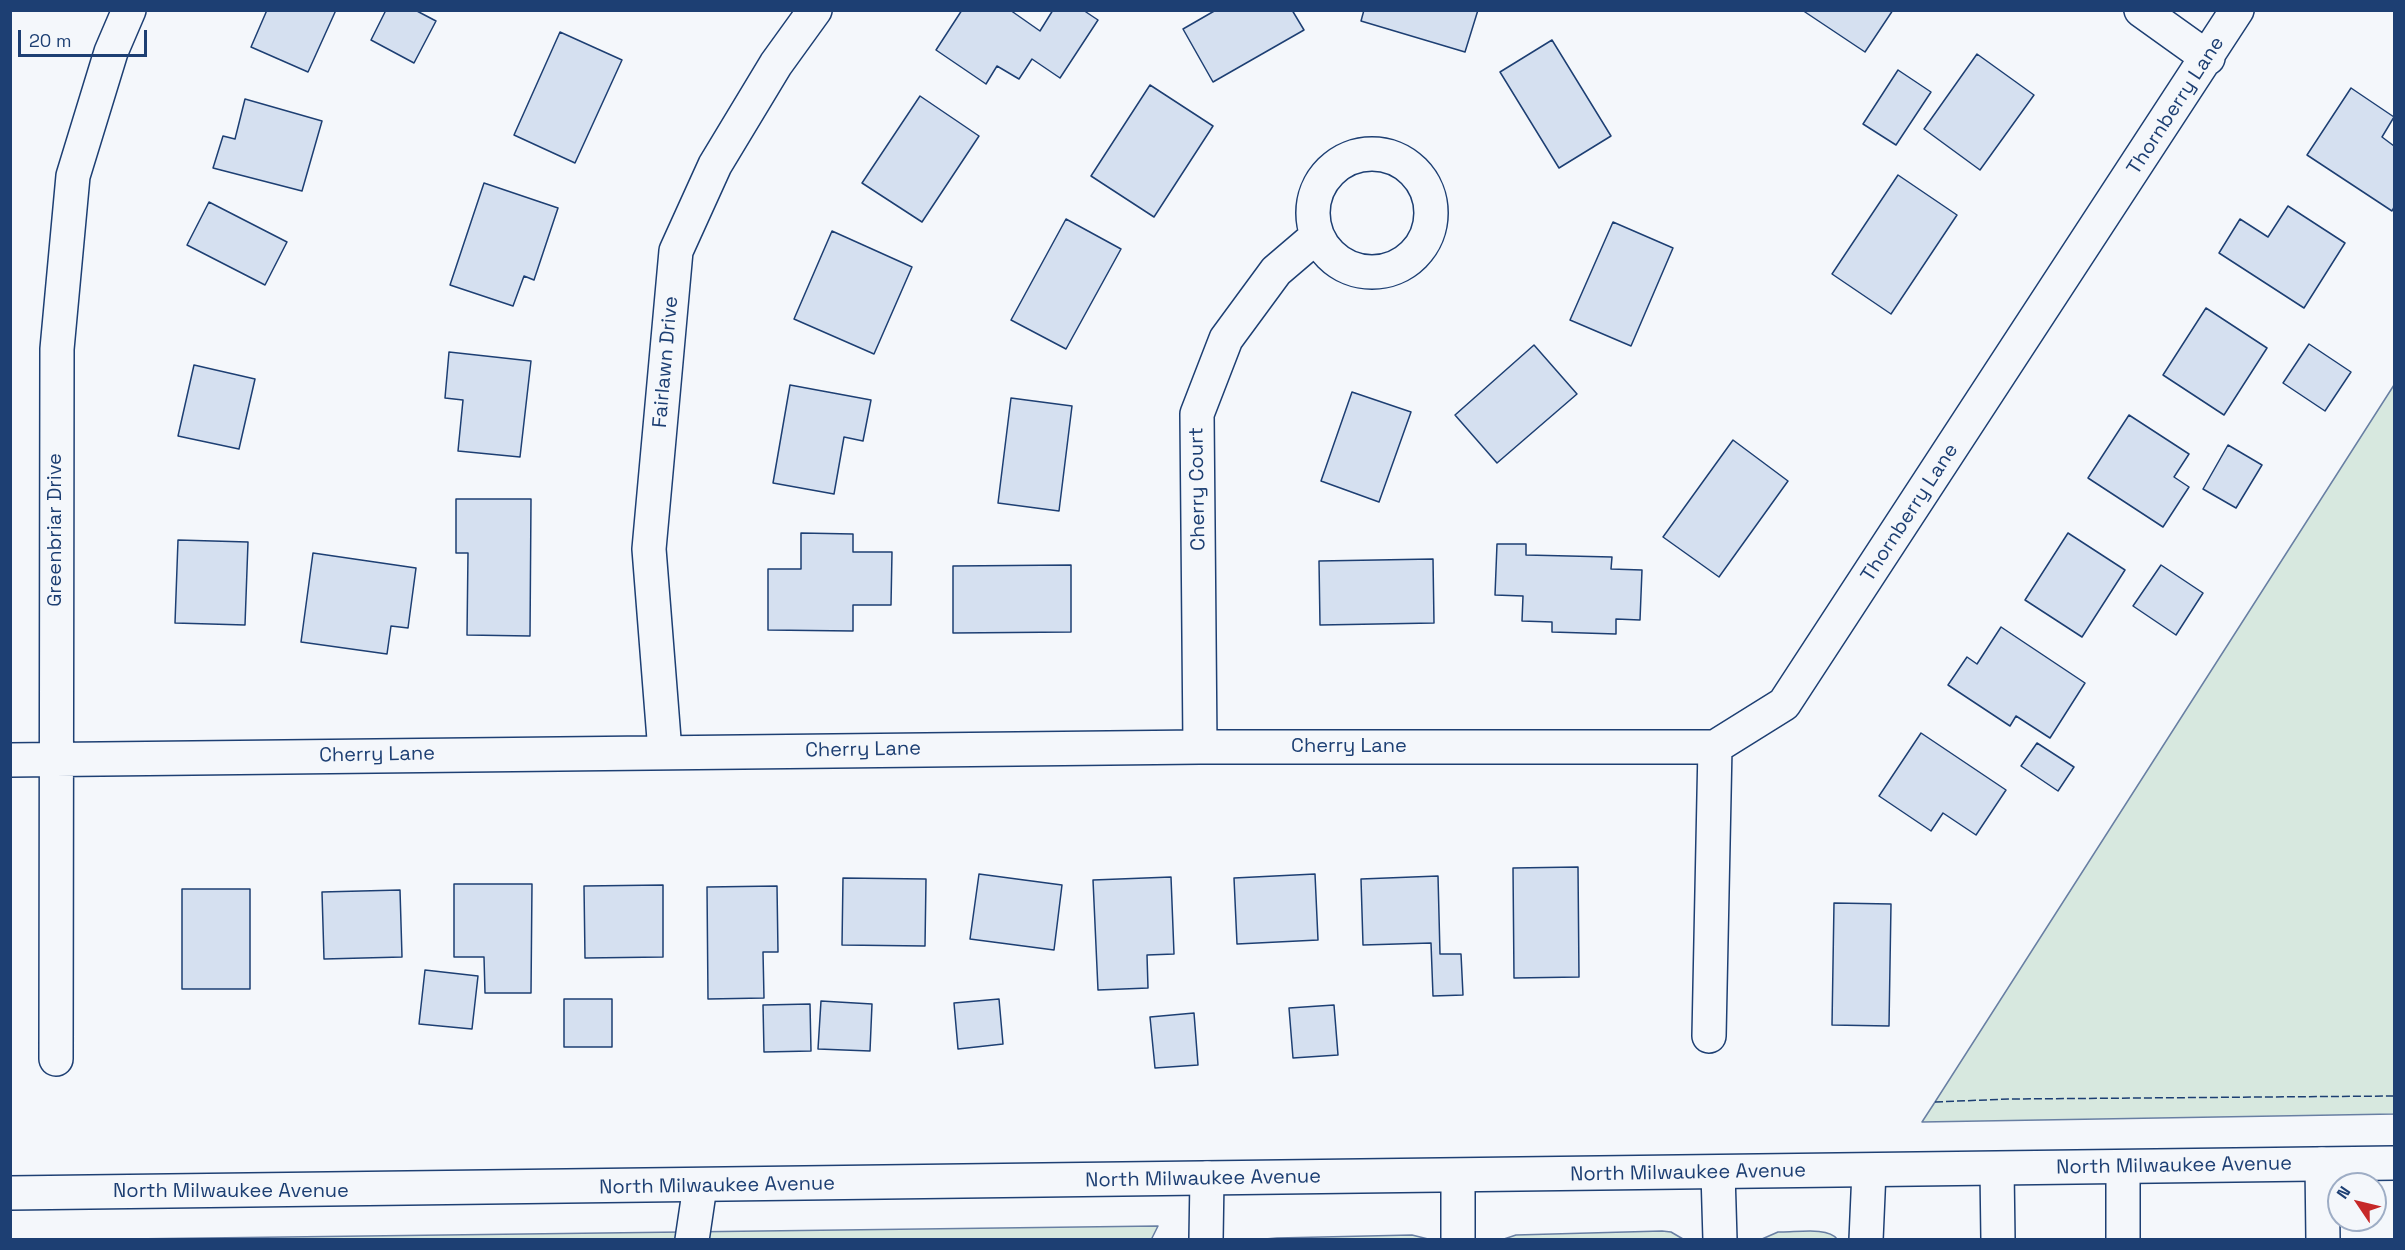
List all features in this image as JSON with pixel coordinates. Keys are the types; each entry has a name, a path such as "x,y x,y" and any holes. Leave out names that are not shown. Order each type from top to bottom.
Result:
{"street":[{"name":"Greenbriar Drive","path":"56,1059 57,350 73,176 111,52 129,10"},
{"name":"Fairlawn Drive","path":"665,752 649,549 676,251 715,165 776,64 815,10"},
{"path":"2141,10 2208,58"},
{"name":"Thornberry Lane","path":"1715,747 1784,704 2208,58 2237,10"},
{"name":"Cherry Court","path":"1200,747 1197,414 1226,339 1276,271 1317,236"},
{"name":"Cherry Lane","path":"10,760 1200,747 1715,747"},
{"path":"1709,1036 1715,747"},
{"name":"North Milwaukee Avenue","path":"10,1193 2394,1163"},
{"path":"2322,1164 2323,1239"},
{"path":"2123,1167 2123,1239"},
{"path":"1998,1169 1998,1239"},
{"path":"1866,1239 1869,1171"},
{"path":"1718,1173 1720,1239"},
{"path":"1458,1176 1458,1239"},
{"path":"1206,1239 1207,1178"},
{"path":"692,1239 700,1186"}],"shaded area":[{"path":"2394,385 2394,1114 1922,1122 1935,1102"},
{"path":"1158,1226 1151,1240 48,1240"},
{"path":"1818,1231 1837,1239 1762,1239 1778,1232"},
{"path":"1671,1232 1683,1239 1504,1239 1516,1235"},
{"path":"1412,1235 1428,1239 1265,1239 1277,1238"}],"building":[{"path":"267,10 336,10 308,72 251,47"},
{"path":"386,10 415,10 436,21 414,63 371,40"},
{"path":"962,10 1010,10 1040,31 1053,10 1083,10 1098,20 1060,78 1032,59 1019,79 997,66 986,84 936,50"},
{"path":"1216,10 1292,10 1304,30 1213,82 1183,29"},
{"path":"1364,10 1478,10 1465,52 1361,21"},
{"path":"1802,10 1893,10 1865,52"},
{"path":"560,32 622,60 575,163 514,135"},
{"path":"1552,40 1611,136 1559,168 1500,72"},
{"path":"1977,54 2034,95 1980,170 1924,129"},
{"path":"1898,70 1931,92 1896,145 1863,124"},
{"path":"1150,85 1213,126 1154,217 1091,176"},
{"path":"2351,88 2394,117 2382,137 2394,146 2394,207 2392,211 2307,155"},
{"path":"920,96 979,136 922,222 862,183"},
{"path":"245,99 322,121 302,191 213,168 223,136 235,139"},
{"path":"1898,175 1957,215 1891,314 1832,274"},
{"path":"484,183 558,208 534,280 524,276 513,306 450,285"},
{"path":"209,202 287,242 265,285 187,245"},
{"path":"2288,206 2345,243 2304,308 2219,253 2240,219 2268,237"},
{"path":"1066,219 1121,249 1066,349 1011,320"},
{"path":"1613,222 1673,248 1631,346 1570,320"},
{"path":"832,231 912,267 874,354 794,319"},
{"path":"2206,308 2267,348 2224,415 2163,375"},
{"path":"2309,344 2351,372 2325,411 2283,383"},
{"path":"1534,345 1577,394 1497,463 1455,415"},
{"path":"449,352 531,361 520,457 458,451 463,400 445,398"},
{"path":"194,365 255,379 239,449 178,436"},
{"path":"790,385 871,400 863,441 844,437 834,494 773,483"},
{"path":"1352,392 1411,412 1379,502 1321,481"},
{"path":"1011,398 1072,406 1059,511 998,503"},
{"path":"2129,415 2189,454 2174,477 2189,487 2163,527 2088,478"},
{"path":"1733,440 1788,481 1719,577 1663,537"},
{"path":"2228,445 2262,465 2236,508 2203,489"},
{"path":"456,499 531,499 530,636 467,635 468,553 456,553"},
{"path":"801,533 853,534 853,552 892,552 891,605 853,605 853,631 768,630 768,569 801,569"},
{"path":"2068,533 2125,570 2082,637 2025,600"},
{"path":"178,540 248,542 245,625 175,623"},
{"path":"1497,544 1526,544 1526,555 1612,557 1611,569 1642,570 1640,620 1616,619 1616,634 1552,632 1552,622 1522,621 1523,596 1495,595"},
{"path":"313,553 416,568 408,628 391,626 387,654 301,642"},
{"path":"1433,559 1434,623 1320,625 1319,561"},
{"path":"1071,565 1071,632 953,633 953,566"},
{"path":"2161,565 2203,593 2176,635 2133,606"},
{"path":"2001,627 2085,683 2050,738 2016,716 2010,726 1948,685 1967,657 1977,664"},
{"path":"1921,733 2006,790 1976,835 1943,813 1931,831 1879,796"},
{"path":"2037,743 2074,767 2058,791 2021,766"},
{"path":"1578,867 1579,977 1514,978 1513,868"},
{"path":"979,874 1062,885 1054,950 970,939"},
{"path":"1315,874 1318,940 1237,944 1234,878"},
{"path":"1438,876 1440,954 1461,954 1463,995 1433,996 1431,943 1363,945 1361,879"},
{"path":"1171,877 1174,954 1147,955 1148,988 1098,990 1093,880"},
{"path":"843,878 926,879 925,946 842,945"},
{"path":"454,884 532,884 531,993 485,993 484,957 454,957"},
{"path":"663,885 663,957 585,958 584,886"},
{"path":"777,886 778,952 763,952 764,998 708,999 707,887"},
{"path":"182,889 250,889 250,989 182,989"},
{"path":"400,890 402,957 324,959 322,892"},
{"path":"1834,903 1891,904 1889,1026 1832,1025"},
{"path":"425,970 478,976 472,1029 419,1024"},
{"path":"564,999 612,999 612,1047 564,1047"},
{"path":"999,999 1003,1044 958,1049 954,1003"},
{"path":"821,1001 872,1004 870,1051 818,1049"},
{"path":"810,1004 811,1051 764,1052 763,1005"},
{"path":"1334,1005 1338,1055 1293,1058 1289,1008"},
{"path":"1194,1013 1198,1065 1155,1068 1150,1017"}],"fence":[{"path":"1935,1102 2010,1099 2394,1096"}]}
